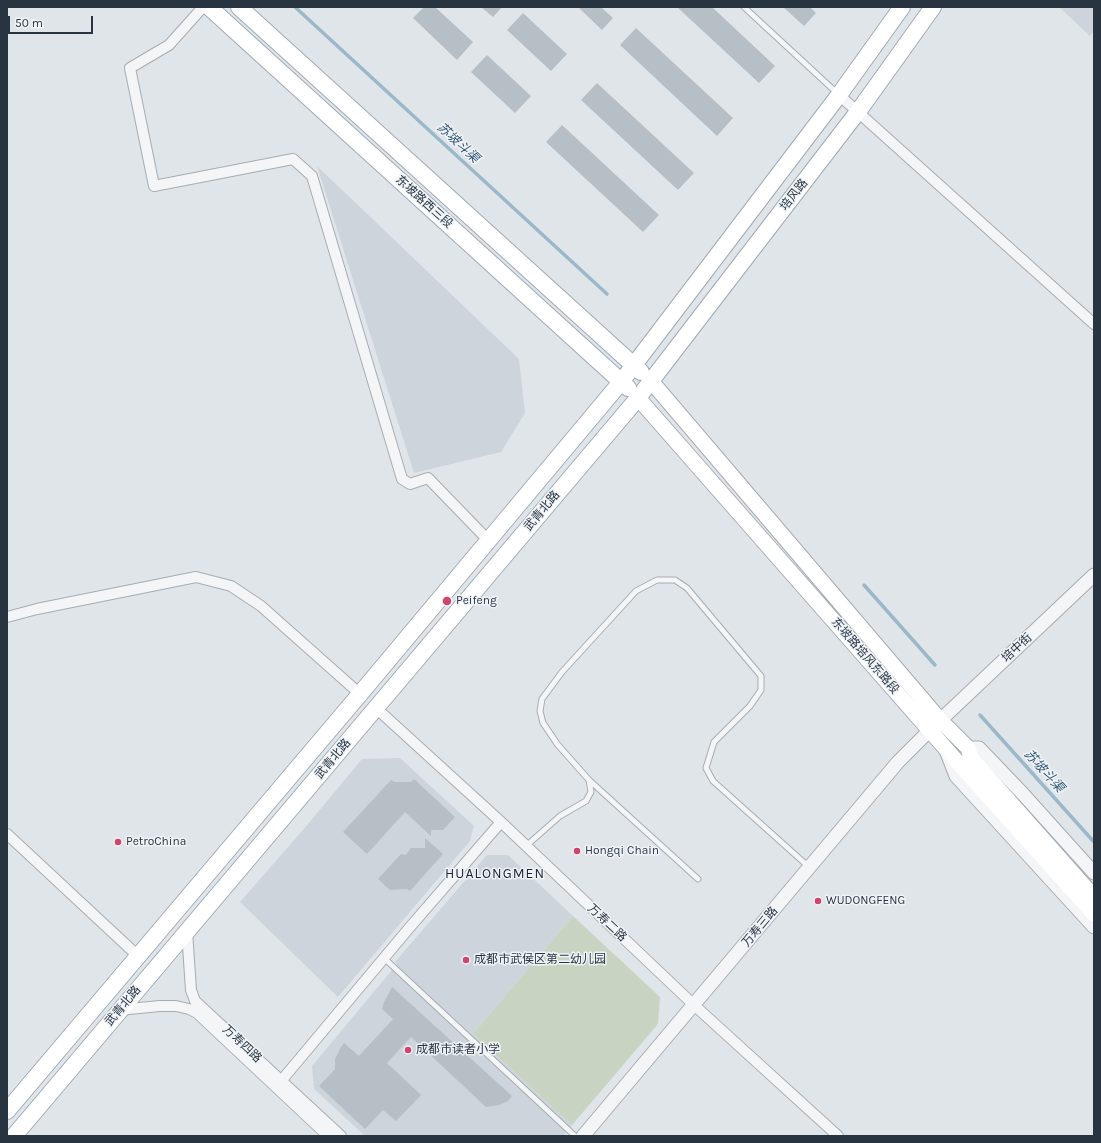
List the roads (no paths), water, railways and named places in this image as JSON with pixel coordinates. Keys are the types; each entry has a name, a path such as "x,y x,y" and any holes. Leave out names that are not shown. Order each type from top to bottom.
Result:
{"main road":[{"name":"东坡路西三段","path":"209,7 638,398"},
{"name":"东坡路西三段","path":"239,7 651,381"},
{"name":"培风路","path":"634,366 840,95 902,7"},
{"name":"培风路","path":"651,381 858,112 933,7"},
{"name":"武青北路","path":"7,1111 360,694 634,366"},
{"name":"武青北路","path":"14,1136 651,381"},
{"name":"东坡路培风东路段","path":"651,381 935,725 945,747 1094,914"},
{"name":"东坡路培风东路段","path":"638,398 935,725 968,748 971,758 1094,897"}],"street":[{"path":"202,7 169,45 130,68 154,186 292,159 312,176 402,478 410,484 428,478 488,540"},
{"path":"840,95 1094,324"},
{"name":"培中街","path":"935,725 1094,575"},
{"path":"7,617 37,609 196,578 231,586 261,606 360,694"},
{"name":"万寿二路","path":"376,708 501,822 694,1005 838,1136"},
{"name":"万寿三路","path":"583,1136 898,762 935,725"},
{"path":"945,747 956,776 1094,927"},
{"path":"968,748 979,748 1023,794 1094,873"},
{"path":"279,1084 384,958 501,822"},
{"path":"7,834 138,956"},
{"name":"万寿四路","path":"187,931 191,990 195,1001 279,1084 328,1136"},
{"name":"万寿四路","path":"119,1010 176,1006 189,1009 197,1013 341,1136"}],"lane":[{"path":"744,7 840,95"},
{"path":"698,879 589,780 558,745 543,723 540,711 542,699 562,672 636,591 657,580 675,580 687,588 761,676 761,690 750,706 714,742 706,768 713,781 810,867"},
{"path":"526,847 560,816 586,801 591,792 589,780"},
{"path":"384,958 575,1136"}],"waterway":[{"name":"苏坡斗渠","path":"295,7 607,294"},
{"name":"苏坡斗渠","path":"864,585 935,665"},
{"name":"苏坡斗渠","path":"980,715 1094,842"}],"place":[{"name":"Peifeng","path":"447,601"},
{"name":"PetroChina","path":"118,842"},
{"name":"Hongqi Chain","path":"577,851"},
{"name":"WUDONGFENG","path":"818,901"},
{"name":"成都市武侯区第二幼儿园","path":"466,960"},
{"name":"成都市读者小学","path":"408,1050"}],"district":[{"name":"HUALONGMEN","path":"495,874"}]}
